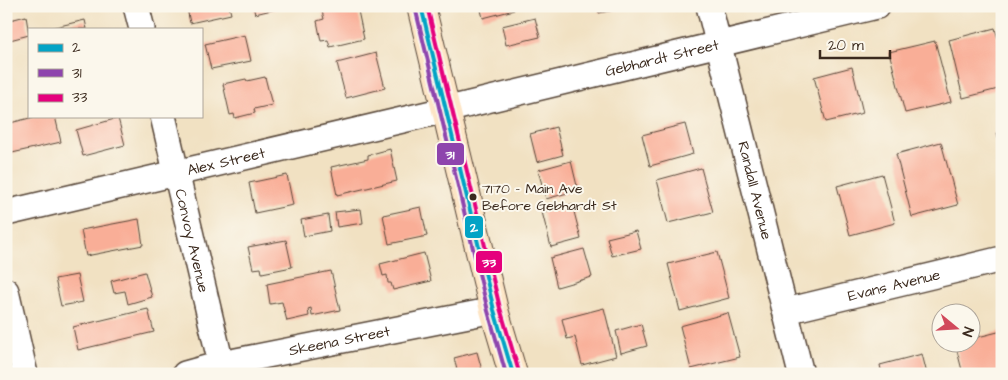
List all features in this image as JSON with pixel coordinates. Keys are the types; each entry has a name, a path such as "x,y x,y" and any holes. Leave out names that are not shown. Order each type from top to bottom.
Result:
{"street":[{"path":"136,6 142,28"},
{"path":"421,6 494,310 513,374"},
{"name":"Randall Avenue","path":"710,6 801,374"},
{"name":"Gebhardt Street","path":"445,110 877,6"},
{"name":"Alex Street","path":"6,213 445,110"},
{"name":"Convoy Avenue","path":"164,118 221,364"},
{"name":"Evans Avenue","path":"786,311 1002,259"},
{"path":"6,291 25,374"},
{"name":"Skeena Street","path":"185,374 221,364 494,310"}],"building":[{"path":"179,6 229,6 231,14 190,23 187,8 180,9"},
{"path":"253,6 280,6 280,8 255,14"},
{"path":"357,6 364,39 330,47 328,40 321,41 317,21 324,19 321,7"},
{"path":"480,6 513,6 514,10 483,18"},
{"path":"598,6 630,6 630,7 599,13"},
{"path":"26,16 28,35 6,41 6,21"},
{"path":"535,18 540,37 506,45 502,26"},
{"path":"85,20 87,28 51,28"},
{"path":"995,28 1002,53 1002,88 963,98 949,40"},
{"path":"245,35 251,61 211,69 205,44"},
{"path":"935,41 951,102 905,113 889,52"},
{"path":"376,53 385,88 346,98 337,63"},
{"path":"852,67 863,113 826,122 814,77"},
{"path":"265,77 272,105 254,109 255,113 235,118 234,114 230,115 223,84"},
{"path":"30,118 55,118 61,142 12,153 6,124"},
{"path":"118,118 125,145 83,156 76,130"},
{"path":"685,124 693,154 650,166 642,135"},
{"path":"556,127 563,155 537,162 530,134"},
{"path":"1002,132 1002,150 1001,150 997,133"},
{"path":"941,142 958,205 912,217 896,154"},
{"path":"390,149 397,181 337,195 331,167 368,159 368,155"},
{"path":"571,161 578,190 546,199 538,170"},
{"path":"701,168 713,212 668,223 657,180"},
{"path":"882,174 895,223 850,235 837,186"},
{"path":"287,175 293,205 255,213 249,183"},
{"path":"572,204 581,239 551,247 542,212"},
{"path":"421,207 427,236 389,244 383,215"},
{"path":"361,209 363,223 337,227 335,212"},
{"path":"328,215 330,231 304,236 301,220"},
{"path":"139,219 143,245 86,256 81,230"},
{"path":"636,231 641,249 612,256 607,238"},
{"path":"286,240 292,267 262,273 261,268 253,269 248,247"},
{"path":"584,249 592,277 557,287 550,258"},
{"path":"717,252 729,298 680,311 668,264"},
{"path":"424,253 431,281 393,290 391,283 388,283 387,275 383,276 380,264"},
{"path":"331,271 340,310 312,316 311,308 308,309 309,316 287,321 282,302 270,304 267,284"},
{"path":"145,272 152,297 128,304 125,291 114,293 111,281"},
{"path":"77,275 83,302 61,306 55,279"},
{"path":"604,308 616,356 582,365 575,337 567,339 562,319"},
{"path":"148,309 154,332 78,350 73,327"},
{"path":"728,313 740,357 691,369 680,326"},
{"path":"641,324 647,346 621,353 616,331"},
{"path":"1002,331 1002,374 963,374 957,352 980,352 980,336"},
{"path":"477,352 483,374 458,374 454,358"},
{"path":"922,354 927,374 882,374 880,365"}],"transit line":[{"name":"2","path":"421,6 494,310 513,374"},
{"name":"33","path":"427,6 500,308 519,372"},
{"name":"31","path":"415,7 488,311 506,374"}],"place":[{"name":"7170 - Main Ave Before Gebhardt St","path":"473,197"}]}
